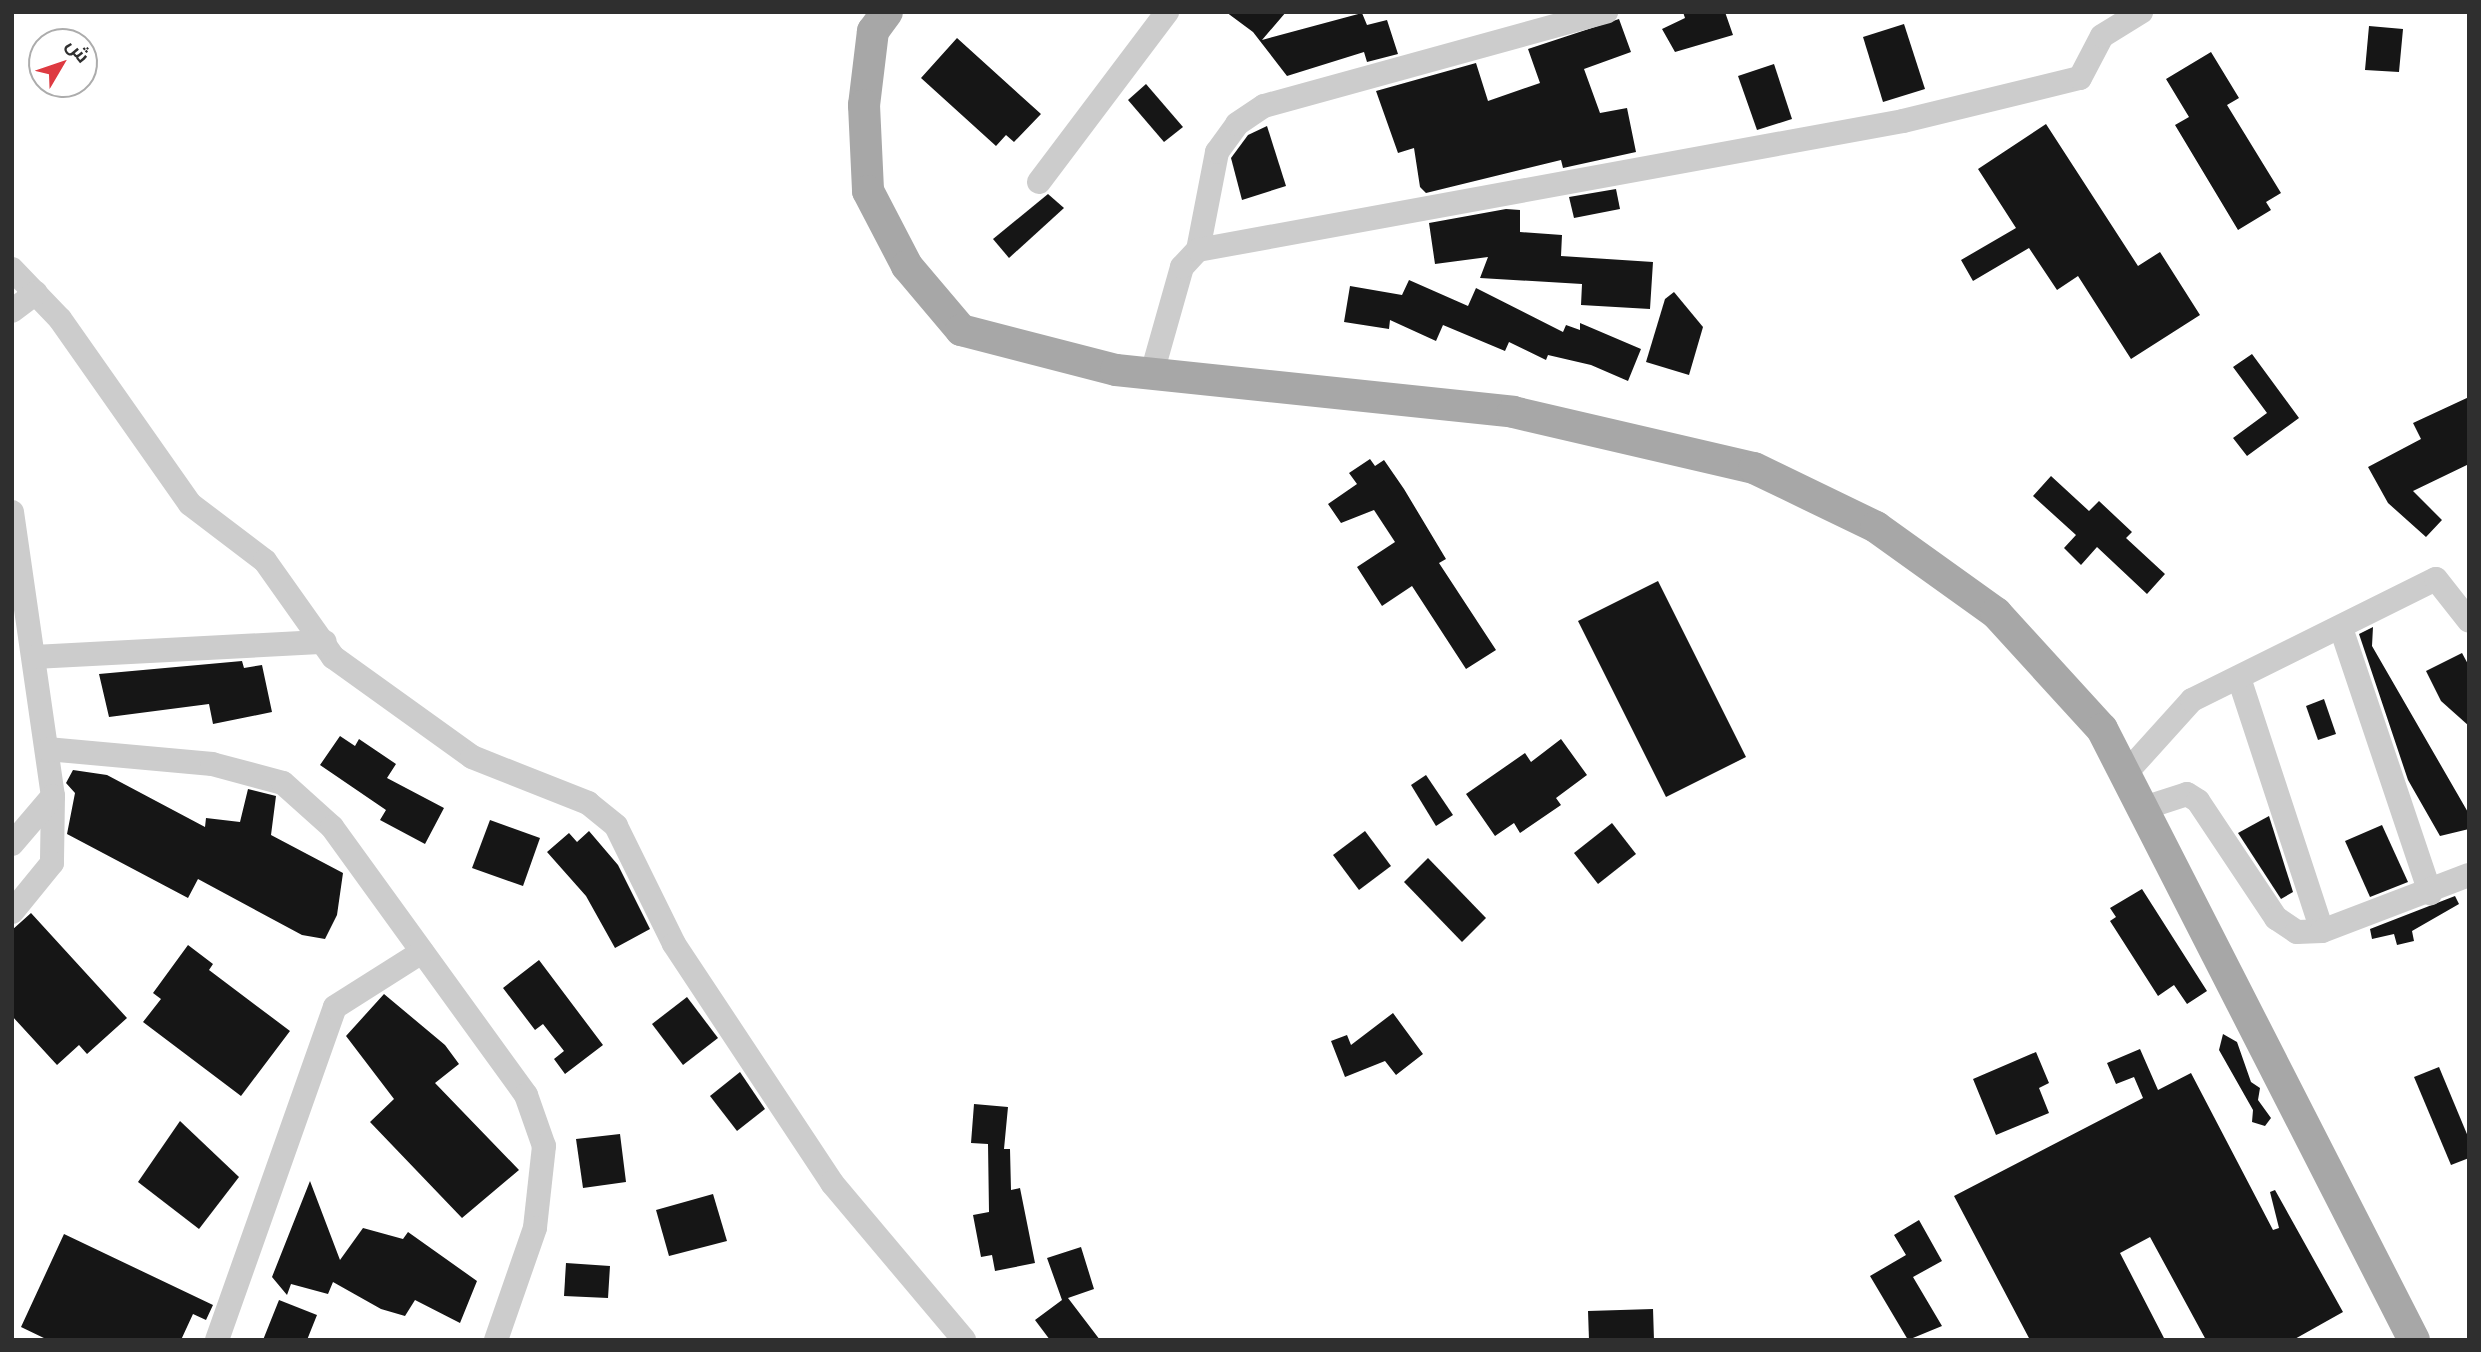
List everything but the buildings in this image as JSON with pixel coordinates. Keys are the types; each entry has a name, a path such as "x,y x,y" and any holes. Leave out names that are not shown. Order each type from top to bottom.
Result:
{"main road":[{"path":"887,12 873,31 864,105 869,191 907,266 961,330 1152,373 1513,412 1754,468 1876,527 1996,612 2102,729 2414,1340"}],"street":[{"path":"1039,182 1167,12"},
{"path":"1152,373 1182,267 1198,250 1217,152 1237,124 1264,106 1606,12"},
{"path":"1198,250 1903,121 2080,78 2102,36 2141,12"},
{"path":"12,269 36,293 190,504 265,561 333,657 472,757 588,803 616,826 674,944 832,1183 964,1340"},
{"path":"12,311 36,293"},
{"path":"12,512 19,604 34,657 53,796 52,863 12,912"},
{"path":"2126,773 2192,700 2436,579 2469,621"},
{"path":"2341,628 2430,893"},
{"path":"34,657 324,642"},
{"path":"2239,678 2322,931"},
{"path":"47,749 212,764 283,783 332,827 526,1095 544,1146 535,1228 496,1340"},
{"path":"2144,808 2187,794 2198,801 2276,918 2297,932 2322,931 2430,893 2469,875"},
{"path":"12,844 53,796"},
{"path":"217,1340 335,1007 422,952"}]}
